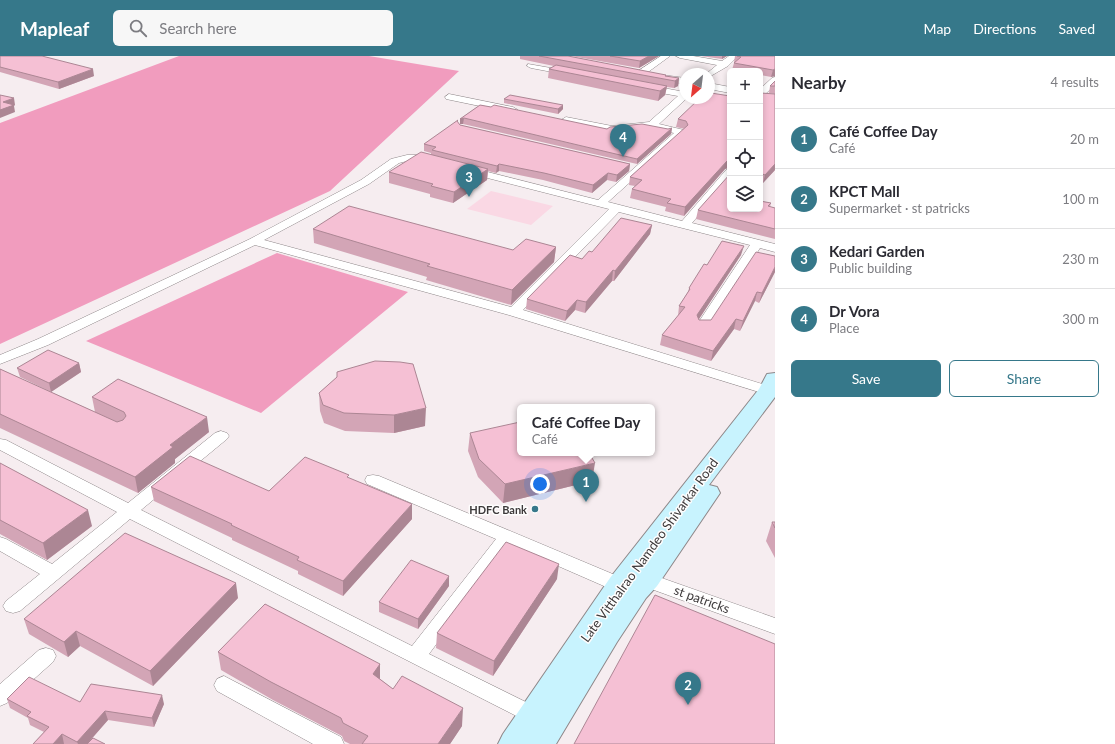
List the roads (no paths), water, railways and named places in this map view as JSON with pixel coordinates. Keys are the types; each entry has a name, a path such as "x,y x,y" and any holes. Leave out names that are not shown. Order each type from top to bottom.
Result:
{"main road":[{"name":"Late Vitthalrao Namdeo Shivarkar Road","path":"514,744 532,715 773,390"},
{"name":"Late Vitthalrao Namdeo Shivarkar Road","path":"539,744 607,634 636,591 632,579"}],"street":[{"path":"666,56 638,73 679,80"},
{"path":"680,56 724,64"},
{"path":"715,71 734,56"},
{"path":"531,66 577,74"},
{"path":"763,94 775,80"},
{"path":"639,86 679,94"},
{"path":"715,87 727,89"},
{"path":"449,96 526,112"},
{"path":"652,125 679,100"},
{"path":"557,119 612,129 636,125 652,125 681,132 600,203"},
{"path":"1,369 43,342 254,240 365,182 395,161 407,158 420,158 443,164"},
{"path":"624,165 639,169"},
{"path":"458,168 775,248"},
{"path":"684,224 727,175"},
{"path":"514,312 617,207"},
{"path":"254,240 514,312 773,390"},
{"path":"703,326 757,243"},
{"path":"13,606 221,436"},
{"path":"1,445 128,511 532,715"},
{"name":"st patricks","path":"373,480 507,537 775,626"},
{"path":"416,656 507,537"},
{"path":"0,544 54,573"},
{"path":"0,697 46,656"},
{"path":"224,685 333,744"}],"place":[{"name":"Dr Vora","path":"623,157"},
{"name":"Kedari Garden","path":"469,197"},
{"name":"Café Coffee Day","path":"586,502"},
{"name":"HDFC Bank","path":"535,509"},
{"name":"KPCT Mall","path":"688,705"}]}
